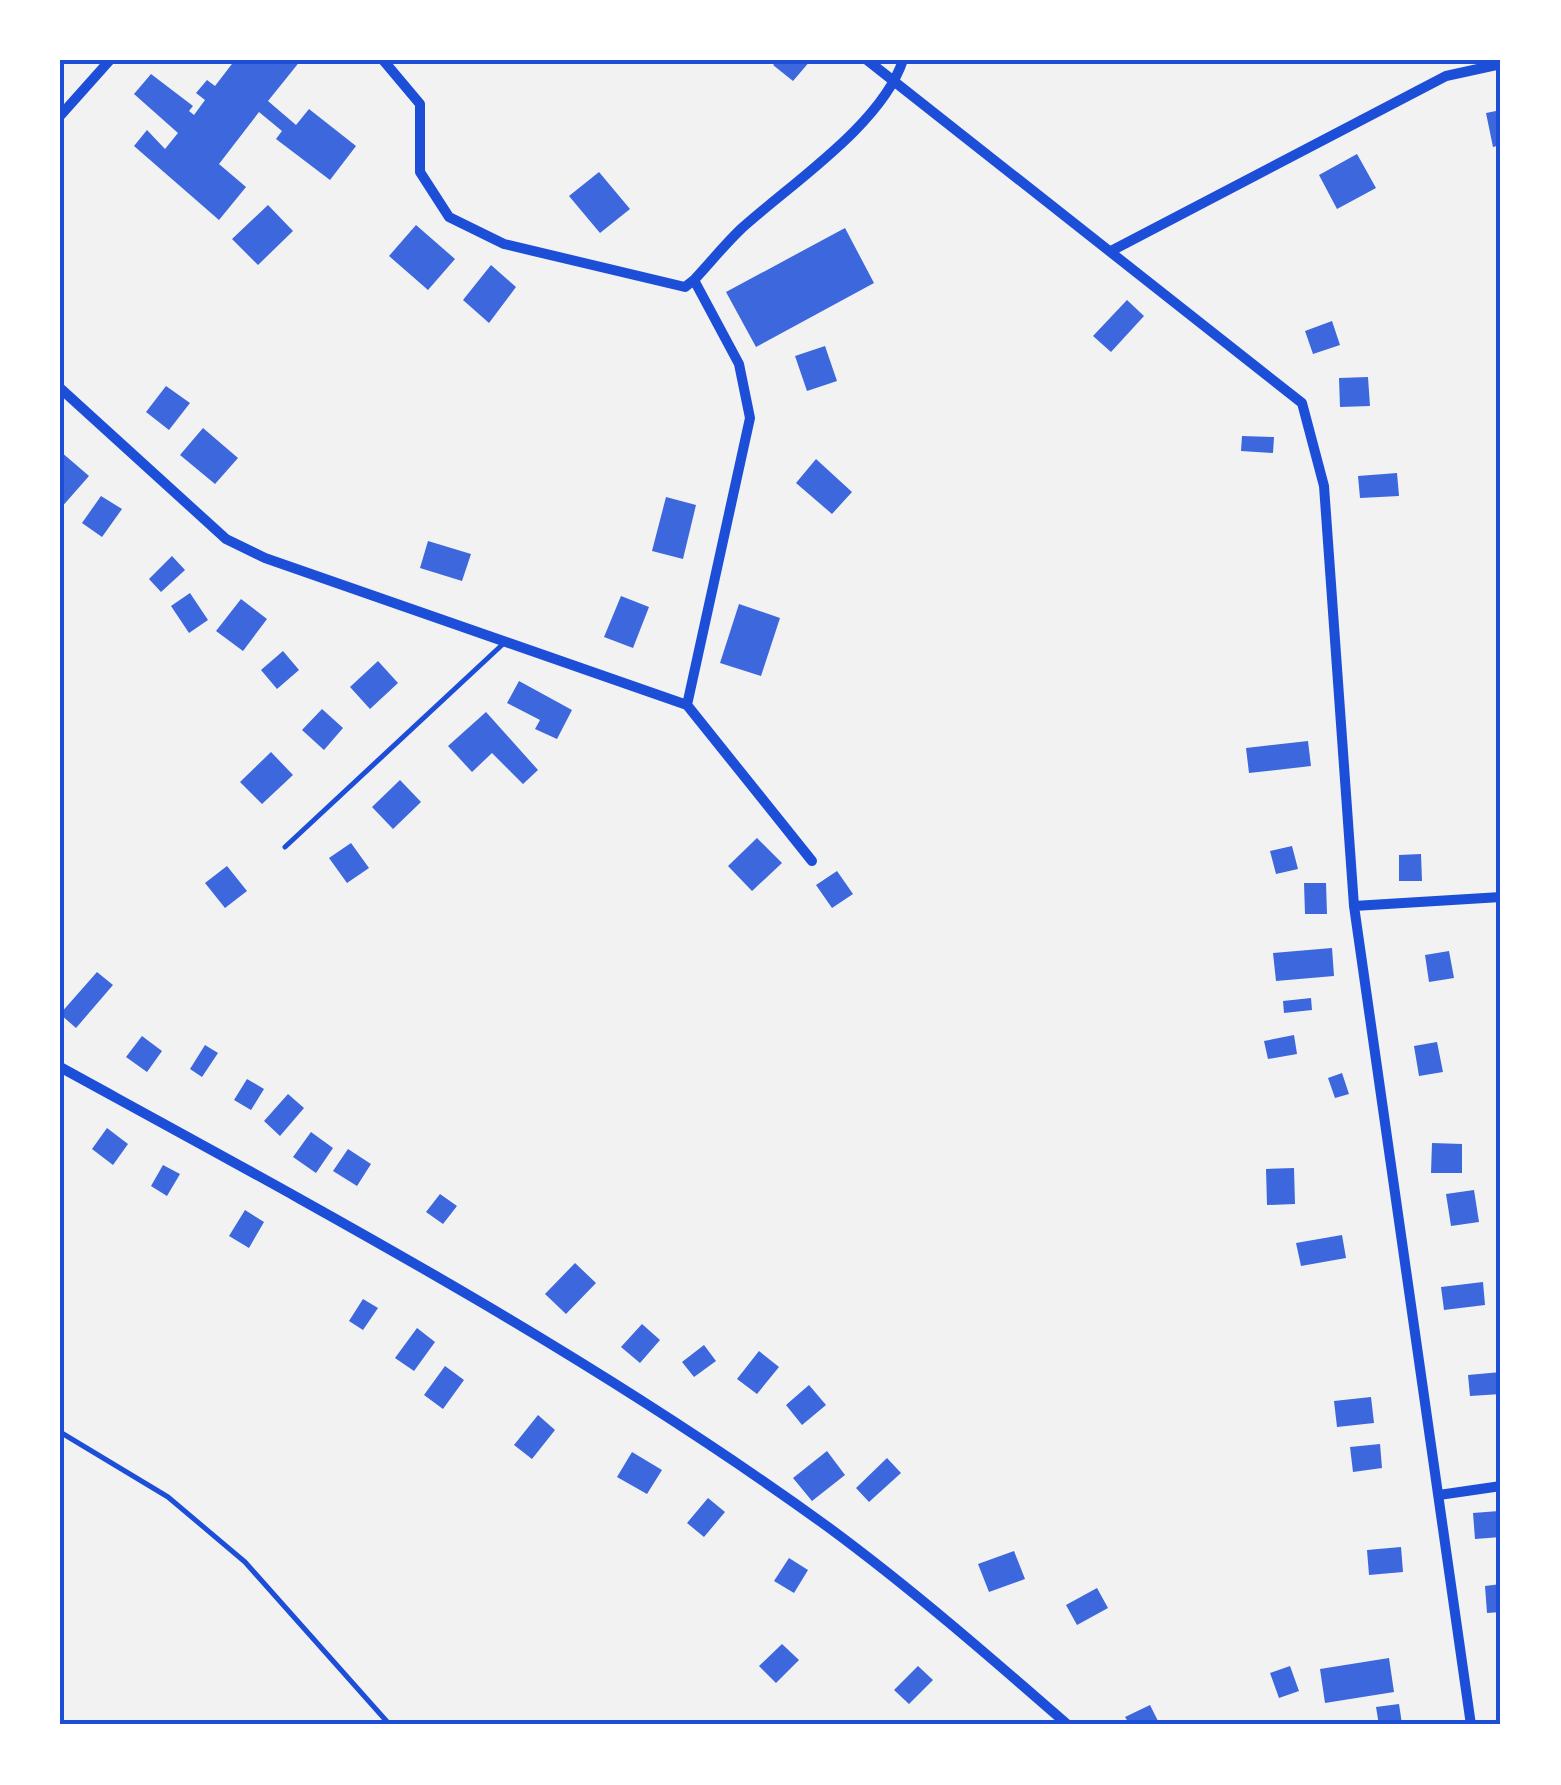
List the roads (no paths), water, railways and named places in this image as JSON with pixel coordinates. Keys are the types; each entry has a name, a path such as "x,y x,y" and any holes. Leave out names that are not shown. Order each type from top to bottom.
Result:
{"street":[{"path":"60,116 110,60"},
{"path":"382,60 420,104 420,172 450,217 504,244 685,287 895,84 903,60"},
{"path":"867,60 1302,402 1324,486 1354,906 1471,1725"},
{"path":"1111,252 1446,76 1501,64"},
{"path":"687,705 750,418 740,364 694,280"},
{"path":"60,388 226,538 265,558 687,705 812,861"},
{"path":"1354,906 1501,897"},
{"path":"60,1067 302,1199 598,1374 827,1527 958,1630 1068,1725"},
{"path":"1439,1495 1501,1486"}],"lane":[{"path":"285,847 505,642"},
{"path":"60,1432 168,1497 245,1562 390,1725"}]}
